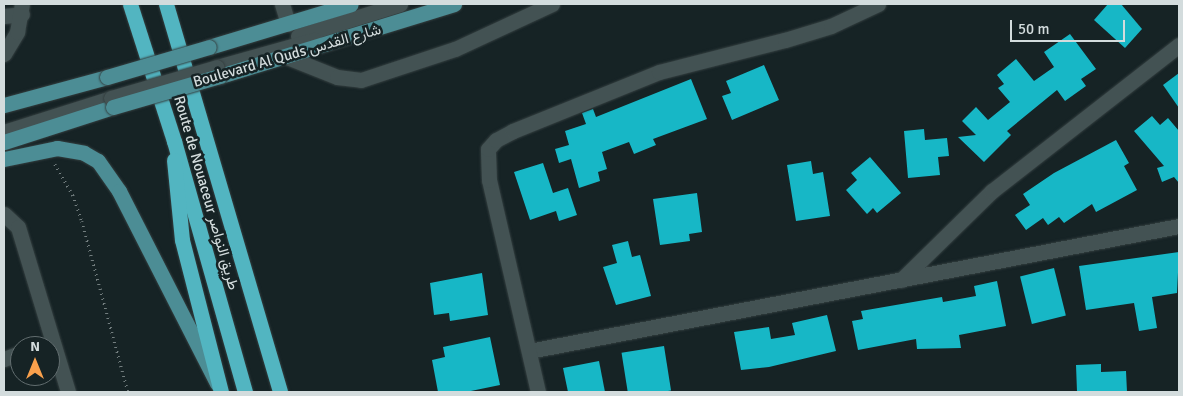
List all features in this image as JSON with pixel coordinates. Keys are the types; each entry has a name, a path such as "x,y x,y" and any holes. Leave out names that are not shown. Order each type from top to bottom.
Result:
{"highway":[{"name":"Route de Nouaceur طريق النواصر","path":"130,4 174,141 245,392"},
{"name":"Route de Nouaceur طريق النواصر","path":"166,4 280,392"},
{"path":"174,141 174,182 182,240 221,391"}],"main road":[{"name":"Boulevard Al Quds شارع القدس","path":"4,142 209,47 351,4"},
{"name":"Boulevard Al Quds شارع القدس","path":"4,105 110,94 217,68 287,57 454,4"},
{"path":"4,159 57,148 84,153 98,161 119,191 221,391"}],"street":[{"path":"282,4 288,24"},
{"path":"217,68 400,4"},
{"path":"217,68 440,4"},
{"path":"287,57 337,77 361,80 455,49 552,4"},
{"path":"538,392 489,180 488,149 496,140 658,72 831,26 878,4"},
{"path":"4,16 22,9"},
{"path":"4,54 17,32 22,9"},
{"path":"901,280 992,191 1179,45"},
{"path":"4,126 110,94"},
{"path":"4,132 110,94"},
{"path":"4,214 18,227 68,392"},
{"path":"529,351 1179,226"}],"path":[{"path":"48,161 57,167 73,195 82,221 128,392"}],"building":[{"path":"1108,4 1121,4 1142,29 1125,48 1094,20"},
{"path":"1070,34 1096,69 1081,79 1086,86 1065,101 1057,90 1007,131 1011,135 984,162 958,137 976,135 962,121 976,107 988,120 1010,102 998,88 1004,84 997,75 1016,59 1034,81 1054,67 1044,52"},
{"path":"764,65 779,100 732,120 722,96 731,93 726,81"},
{"path":"1179,73 1179,108 1163,85"},
{"path":"691,79 707,119 653,139 656,145 634,154 629,142 602,152 607,169 598,172 600,181 579,188 571,159 559,163 555,149 569,145 565,131 586,124 582,113 593,109 596,117"},
{"path":"1152,116 1160,125 1168,118 1179,131 1179,183 1174,177 1162,182 1157,168 1164,166 1134,131"},
{"path":"924,129 925,140 947,138 949,156 938,157 940,175 908,178 904,131"},
{"path":"1116,140 1129,163 1124,166 1137,190 1096,212 1092,204 1064,223 1059,217 1048,225 1043,218 1026,230 1015,215 1030,205 1023,194 1054,173"},
{"path":"870,157 901,193 877,213 873,208 867,214 846,190 857,180 851,173"},
{"path":"811,161 813,174 823,172 830,216 796,221 787,165"},
{"path":"543,163 553,193 568,188 577,215 559,221 556,211 530,220 514,172"},
{"path":"697,193 702,232 689,234 690,241 660,245 653,199"},
{"path":"628,241 632,257 640,255 651,296 616,305 603,267 617,263 612,245"},
{"path":"1179,252 1177,293 1152,297 1157,328 1139,331 1134,303 1086,310 1079,266"},
{"path":"1054,268 1066,316 1032,324 1020,276"},
{"path":"482,273 488,315 450,321 449,313 434,315 430,283"},
{"path":"997,281 1006,326 959,335 961,348 917,349 916,339 858,350 852,321 863,319 861,311 942,297 943,302 976,296 974,286"},
{"path":"827,315 836,351 769,367 741,370 734,332 769,327 771,339 795,335 792,323"},
{"path":"490,337 500,385 466,392 438,392 432,360 445,357 443,347"},
{"path":"664,346 671,390 628,392 622,353"},
{"path":"599,361 605,392 568,392 563,368"},
{"path":"1101,364 1101,372 1126,371 1127,392 1077,392 1076,365"}]}
